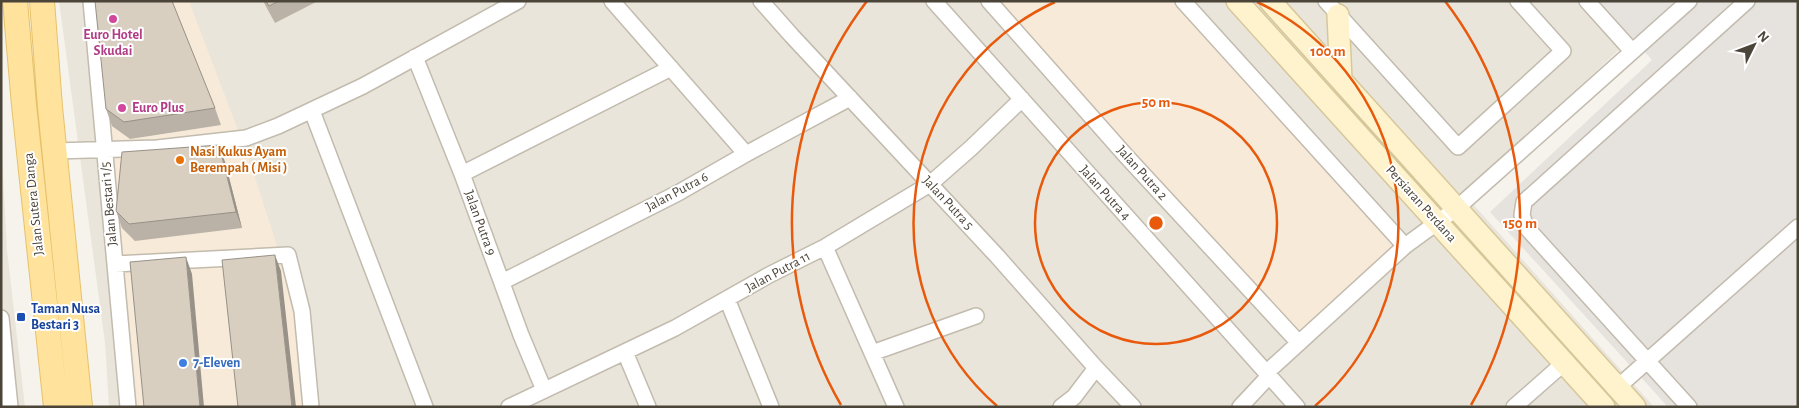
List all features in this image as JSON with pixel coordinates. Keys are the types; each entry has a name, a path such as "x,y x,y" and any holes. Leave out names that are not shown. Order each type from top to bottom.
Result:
{"main road":[{"name":"Jalan Sutera Danga","path":"16,1 24,105 56,407"},
{"name":"Jalan Sutera Danga","path":"42,1 80,407"},
{"name":"Persiaran Perdana","path":"1237,1 1604,407"},
{"name":"Persiaran Perdana","path":"1270,1 1636,407"},
{"path":"1332,8 1341,80"}],"street":[{"name":"Jalan Bestari 1/5","path":"91,1 128,407"},
{"path":"55,151 104,148 157,148 246,138 312,111 363,86 518,1"},
{"path":"612,1 746,154"},
{"name":"Jalan Putra 5","path":"761,1 1025,286 1132,407"},
{"name":"Jalan Putra 4","path":"934,1 1297,407"},
{"name":"Jalan Putra 2","path":"989,1 1127,157 1299,343"},
{"path":"1183,1 1404,246"},
{"path":"1332,8 1458,147 1563,51 1518,1"},
{"path":"1587,1 1632,51"},
{"path":"1240,407 1268,374 1299,343 1404,246 1457,208 1689,1"},
{"path":"1689,407 1526,227 1522,215 1524,202 1747,1"},
{"name":"Jalan Putra 9","path":"414,57 462,174 521,335 544,390"},
{"path":"462,174 671,68"},
{"name":"Jalan Putra 6","path":"502,282 678,193 850,98"},
{"name":"Jalan Putra 11","path":"509,407 675,328 769,275 825,247 930,184 1022,99"},
{"path":"312,111 425,407"},
{"path":"1618,387 1798,227"},
{"path":"825,247 896,407"},
{"path":"115,264 288,256 302,311 311,407"},
{"path":"727,299 771,407"},
{"path":"872,354 976,316"},
{"path":"1,318 10,407"},
{"path":"625,352 648,407"},
{"path":"1514,407 1564,363"},
{"path":"1061,407 1074,397 1096,368"}],"shaded area":[{"path":"59,1 1616,1 1640,30 1465,195 1654,407 109,407 105,343"},
{"path":"97,1 189,1 249,159 284,267 295,310 305,407 134,407"},
{"path":"980,1 1192,1 1414,246 1298,351 1104,141"},
{"path":"1600,1 1798,1 1798,407 1668,407 1490,212 1652,60"},
{"path":"1,136 7,250 25,407 1,407"}],"building":[{"path":"95,1 172,1 215,108 124,122 106,109"},
{"path":"266,1 279,1 269,6"},
{"path":"219,145 236,212 129,224 116,211 122,152"},
{"path":"275,255 292,407 238,407 222,260"},
{"path":"186,257 200,407 144,407 130,262"}],"place":[{"name":"Euro Hotel Skudai","path":"113,19"},
{"name":"Euro Plus","path":"122,108"},
{"name":"Nasi Kukus Ayam Berempah ( Misi )","path":"180,160"},
{"name":"Taman Nusa Bestari 3","path":"21,317"},
{"name":"7-Eleven","path":"183,363"}]}
